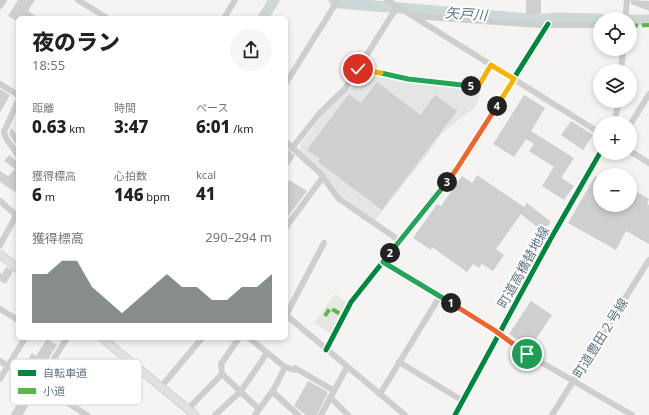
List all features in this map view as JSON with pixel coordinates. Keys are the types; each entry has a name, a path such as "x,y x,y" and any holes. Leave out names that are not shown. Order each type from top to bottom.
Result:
{"main road":[{"path":"0,254 16,267"},
{"path":"104,340 127,359"},
{"path":"142,371 195,415"}],"street":[{"path":"0,6 4,0"},
{"path":"78,0 103,16"},
{"path":"288,80 338,0"},
{"path":"386,0 593,129"},
{"path":"625,12 626,0"},
{"path":"225,16 233,1"},
{"path":"292,148 319,114 345,89 397,7"},
{"path":"413,16 548,24 593,25"},
{"path":"326,350 351,302 456,170 548,24"},
{"path":"358,69 408,79 478,87 491,65"},
{"path":"0,84 16,94"},
{"path":"636,116 649,94"},
{"path":"16,105 4,132 4,137 16,152"},
{"path":"288,144 323,177 338,198 400,241"},
{"path":"637,155 649,163"},
{"name":"町道高橋替地線","path":"455,415 498,334 596,160"},
{"path":"288,224 323,177"},
{"path":"0,201 16,213"},
{"path":"0,245 16,216"},
{"path":"288,311 324,243"},
{"name":"町道豊田２号線","path":"552,415 649,260"},
{"path":"383,262 440,296 527,354 632,415"},
{"path":"380,394 398,362 440,296"},
{"path":"0,309 16,319"},
{"path":"288,317 405,415"},
{"path":"13,359 24,340"},
{"path":"52,359 66,340"},
{"path":"161,387 200,340"},
{"path":"238,340 222,364 222,374 239,392 259,409"},
{"path":"251,340 285,368 294,370 295,368 333,390"},
{"path":"215,415 239,392 267,353"},
{"path":"0,361 8,368"},
{"path":"398,362 463,402"},
{"path":"0,379 10,364"},
{"path":"0,365 8,368"},
{"path":"321,415 333,390 347,367"},
{"path":"255,415 273,392 285,368"},
{"path":"188,409 222,374"},
{"path":"273,392 298,415"},
{"path":"330,397 348,415"},
{"path":"14,415 21,405"},
{"path":"19,415 24,405"},
{"path":"65,405 80,415"},
{"path":"69,405 87,415"},
{"path":"394,415 398,409"}],"shaded area":[{"path":"364,72 480,89 479,99 474,108 441,134 430,151 375,220 339,194 324,173 300,151 300,145 322,116 353,86"},
{"path":"335,294 348,303 331,334 314,323"}],"building":[{"path":"18,0 35,0 28,11 36,16 16,16 16,21 8,16"},
{"path":"526,0 541,0 541,14 526,14"},
{"path":"631,0 649,1 649,11 631,4"},
{"path":"377,82 420,115 435,95 457,111 382,210 318,162 320,159 307,150 349,94 361,103"},
{"path":"0,89 10,95 0,113"},
{"path":"524,95 545,108 531,131 574,158 561,178 574,186 564,200 542,186 554,167 529,151 534,144 526,139 514,157 493,144"},
{"path":"571,121 593,135 583,150 561,135"},
{"path":"11,128 16,134 16,144 9,134"},
{"path":"288,150 295,156 288,166"},
{"path":"9,155 16,160 15,192 0,182 0,171 8,176 15,169 4,161"},
{"path":"477,175 524,207 527,203 551,222 543,232 521,214 496,249 504,255 493,271 482,264 479,268 473,264 467,272 432,247 431,250 413,238 437,204 441,206 462,176 472,183"},
{"path":"593,179 593,212 637,212 637,192 649,199 647,204 649,205 649,244 626,231 616,250 568,223"},
{"path":"289,180 307,191 288,216"},
{"path":"6,267 13,271 6,284 0,281 0,272 2,274"},
{"path":"531,301 552,315 530,348 509,334"},
{"path":"46,340 57,345 48,359 28,359 32,353 36,356"},
{"path":"308,381 328,392 317,415 306,415 294,406"}],"waterway":[{"name":"矢戸川","path":"264,16 274,0"},
{"name":"矢戸川","path":"334,0 340,3 541,20 554,18 593,19"},
{"name":"矢戸川","path":"637,20 649,20"}],"marked path":[{"path":"637,26 649,25"},
{"path":"325,316 330,308 344,316"}],"cycle path":[{"path":"326,350 351,302 456,170 548,24"},
{"path":"455,415 550,240 596,160"}],"route":[{"path":"358,69 408,79 478,87 491,65 514,79 456,170 383,262 494,330 527,354"}]}
